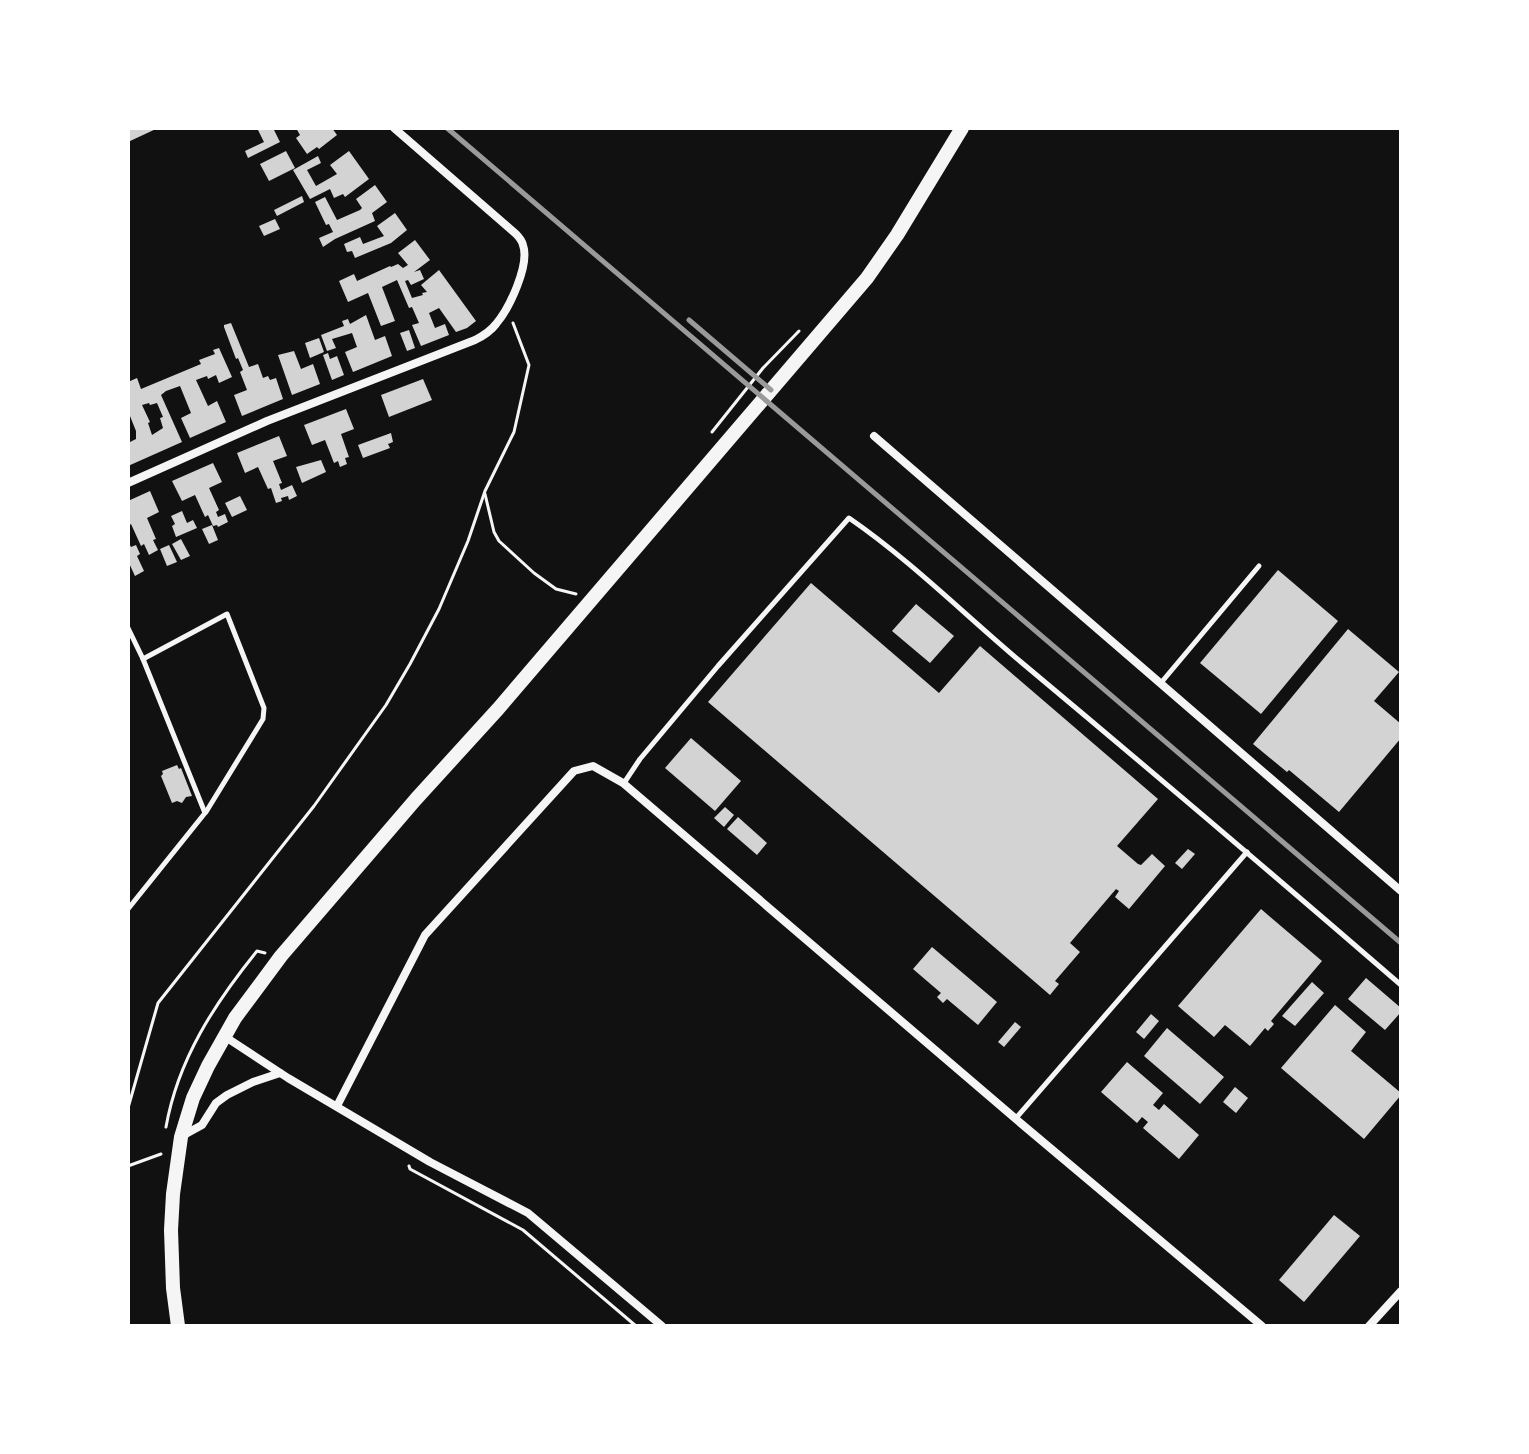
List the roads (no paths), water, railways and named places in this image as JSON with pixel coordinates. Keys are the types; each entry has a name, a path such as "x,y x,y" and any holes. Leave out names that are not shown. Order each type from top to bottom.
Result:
{"main road":[{"path":"178,1326 171,1230 181,1137 193,1098 224,1036 246,1001 281,956 416,799 509,697 867,278 962,128"}],"street":[{"path":"128,483 267,421 475,340 487,333 507,307 524,262 524,245 516,234 394,128"},
{"path":"874,436 1401,891"},
{"path":"337,1106 425,935 574,771 593,766 623,783 1262,1326"},
{"path":"224,1036 430,1162 528,1213 662,1326"},
{"path":"181,1137 202,1125 216,1103 227,1095 280,1073"},
{"path":"1369,1326 1401,1291"}],"lane":[{"path":"623,783 718,666 849,518 878,538 1401,985"},
{"path":"1160,684 1259,566"},
{"path":"128,909 205,813 263,719 264,708 227,614 143,659"},
{"path":"128,628 205,813"},
{"path":"1015,1119 1247,852"}],"railway":[{"path":"447,128 1401,943"},
{"path":"689,320 771,390"}]}
